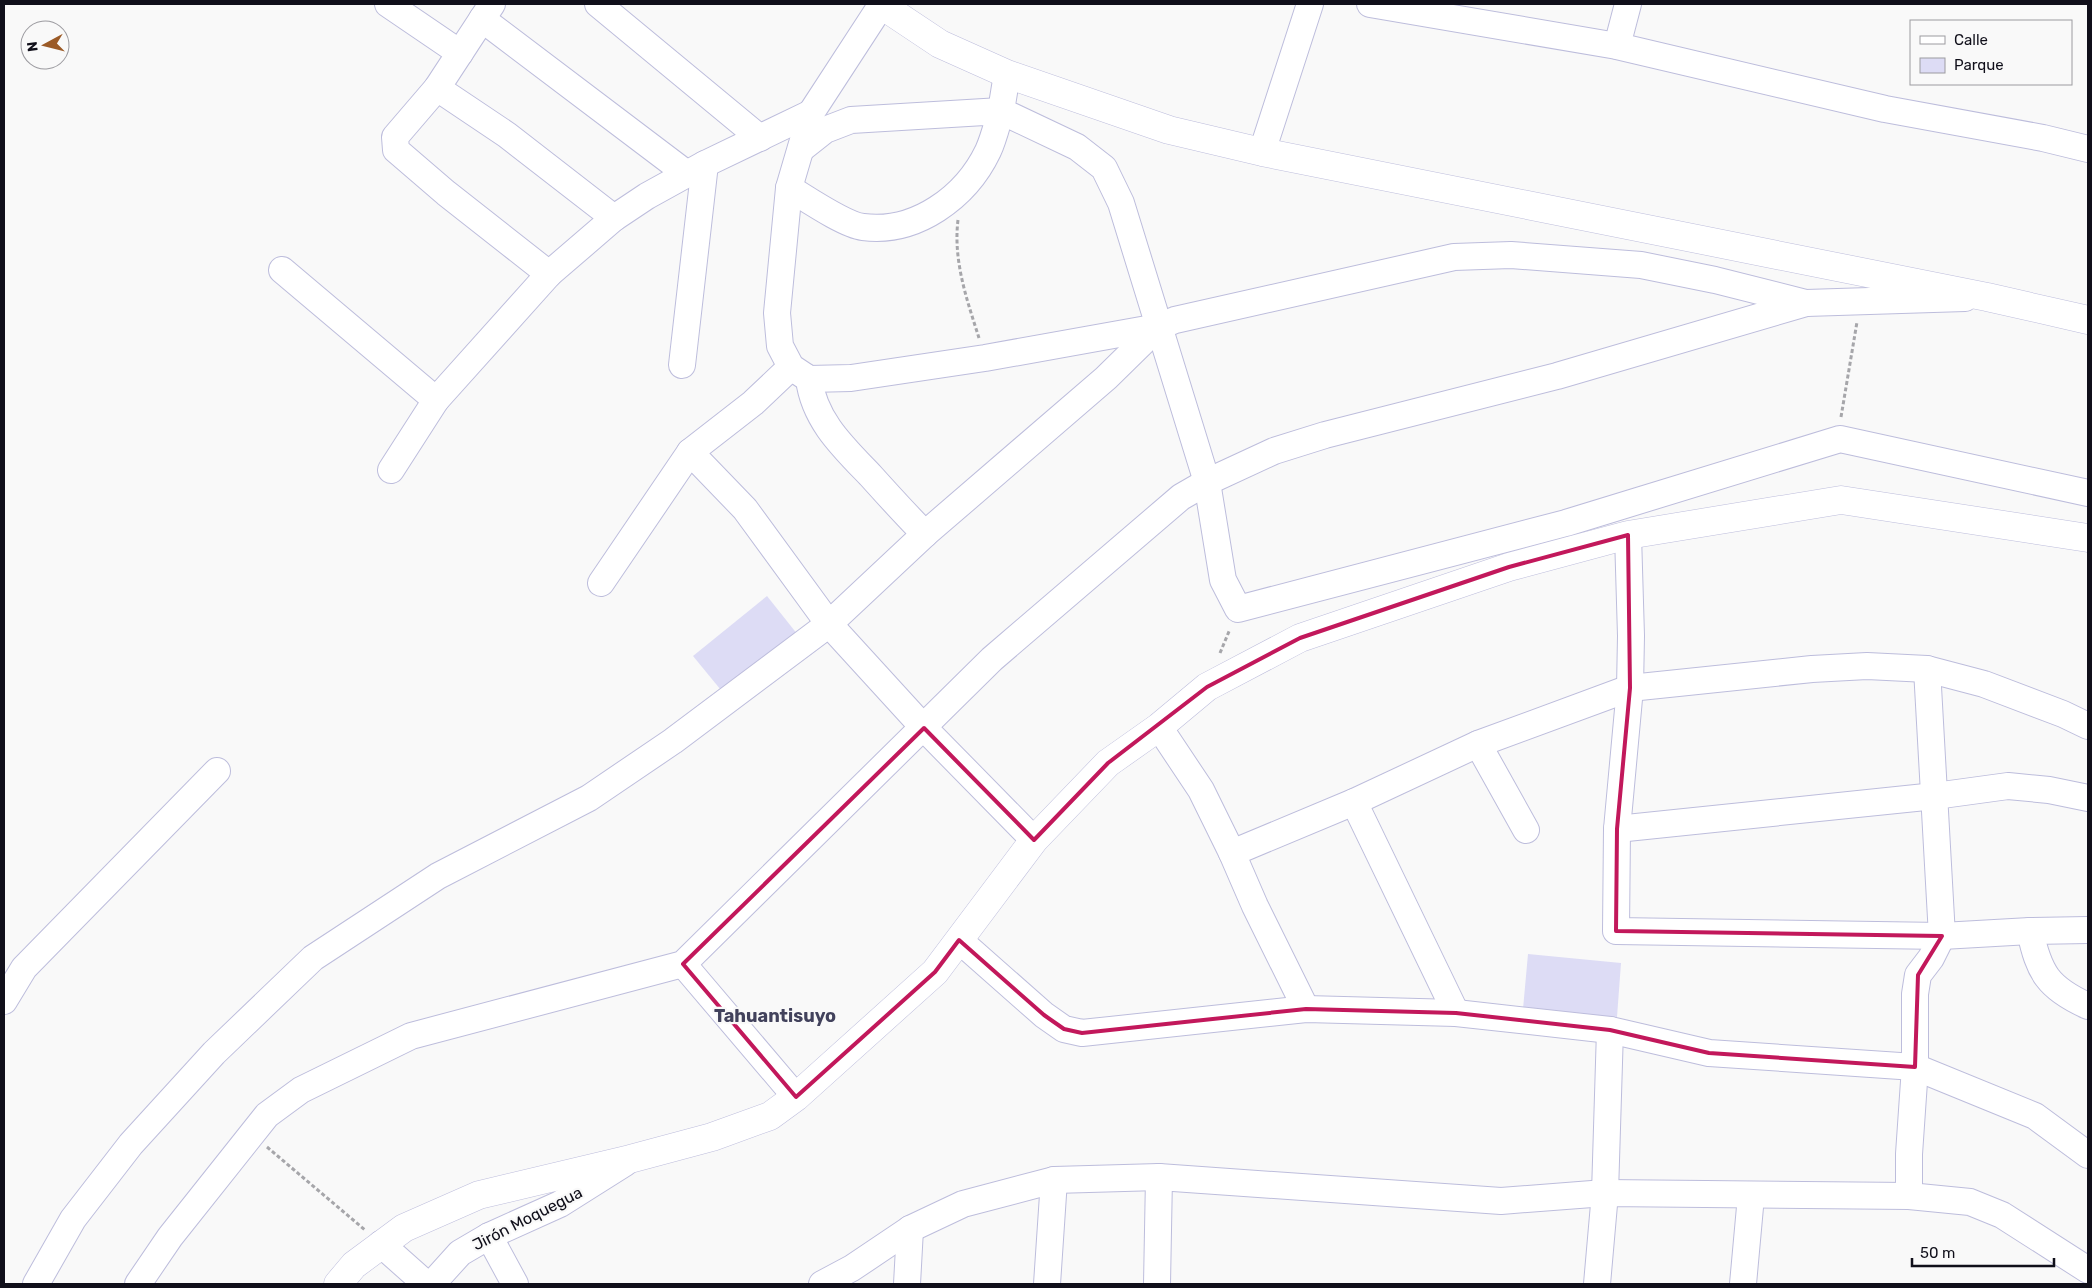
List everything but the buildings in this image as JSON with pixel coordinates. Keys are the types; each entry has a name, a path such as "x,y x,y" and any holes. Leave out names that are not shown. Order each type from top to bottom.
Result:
{"main road":[{"path":"881,4 940,44 1008,74 1169,130 1262,152 1987,297 2088,320"},
{"path":"338,1284 354,1265 404,1228 479,1195 630,1159 712,1137 770,1116 796,1097 935,972 1034,840 1108,763 1159,727 1207,687 1300,638 1509,567 1628,536 1841,500 2088,538"}],"street":[{"path":"388,4 460,52"},
{"path":"598,4 760,138"},
{"path":"881,4 811,113 790,188 777,313 780,346 800,373 815,406 831,433 925,534"},
{"path":"1262,152 1310,4"},
{"path":"1370,4 1618,46 1885,109 2043,138 2088,149"},
{"path":"1618,46 1628,4"},
{"path":"549,274 446,193 396,150 395,137 437,88 487,11 696,169"},
{"path":"790,188 835,215 862,227 893,227 913,222 941,208 969,180 988,151 1000,111 1008,74"},
{"path":"437,88 507,135 614,218"},
{"path":"801,149 825,130 851,120 1000,111 1077,147 1104,168 1121,203 1158,327 1208,482 1223,580 1238,609 1566,523 1840,439 2088,493"},
{"path":"391,470 436,400 549,274 614,218 647,196 696,169 811,113"},
{"path":"682,365 696,169"},
{"path":"601,583 690,452 753,403 800,373 851,378 985,358 1158,327 1175,320 1454,257 1511,255 1641,265 1715,280 1806,303 1987,297"},
{"path":"282,270 436,400"},
{"path":"138,1284 170,1237 267,1115 301,1090 411,1036 683,964 992,659 1182,497 1208,482 1274,451 1325,435 1557,376 1806,303"},
{"path":"36,1284 73,1219 131,1144 214,1053 313,958 438,876 589,798 673,741 829,624 925,534 1106,378 1158,327"},
{"path":"690,452 745,509 829,624 924,728 1034,840"},
{"path":"1628,536 1631,636 1630,688 1616,828 1616,931 1942,936 2088,930"},
{"path":"1232,853 1354,802 1478,744 1630,688 1812,669 1867,666 1927,669 1984,684 2063,714 2088,726"},
{"path":"1909,1196 1915,1067 1915,994 1918,974 1931,958 1942,936 1927,669"},
{"path":"1159,727 1201,790 1232,853 1254,906 1306,1009"},
{"path":"1478,744 1526,830"},
{"path":"4,1001 24,968 217,771"},
{"path":"1616,828 1935,796 2008,786 2049,790 2088,798"},
{"path":"1354,802 1456,1013"},
{"path":"2030,931 2036,960 2049,982 2073,999 2088,1006"},
{"path":"959,940 1044,1015 1064,1029 1082,1033 1306,1009 1456,1013 1610,1030 1709,1053 1915,1067 2035,1116 2088,1155"},
{"path":"683,964 796,1097"},
{"path":"1597,1284 1605,1193 1610,1030"},
{"name":"Jirón Moquegua","path":"432,1284 460,1253 489,1236 560,1204 630,1159"},
{"path":"1157,1284 1159,1177"},
{"path":"822,1284 852,1268 910,1229 963,1204 1054,1180 1159,1177 1500,1201 1605,1193 1751,1196 1909,1196 1970,1202 2002,1216 2088,1270"},
{"path":"1047,1284 1054,1180"},
{"path":"1743,1284 1751,1196"},
{"path":"907,1284 910,1229"},
{"path":"489,1236 515,1284"},
{"path":"381,1244 426,1284"}],"path":[{"path":"963,187 957,232 959,272 985,358"},
{"path":"1840,439 1841,412 1860,302"},
{"path":"1207,687 1238,609"},
{"path":"252,1134 381,1244"}],"highlighted area":[{"path":"1628,535 1630,688 1617,829 1616,931 1942,936 1918,975 1915,1067 1709,1053 1610,1030 1456,1013 1306,1009 1082,1033 1064,1029 1044,1015 959,940 935,972 796,1097 683,964 924,728 1034,840 1108,763 1207,687 1300,638 1509,567"}],"green space":[{"path":"767,596 798,635 725,695 693,656"},
{"path":"1528,954 1621,963 1617,1017 1523,1009"}],"district":[{"name":"Tahuantisuyo","path":"775,1016"}]}
